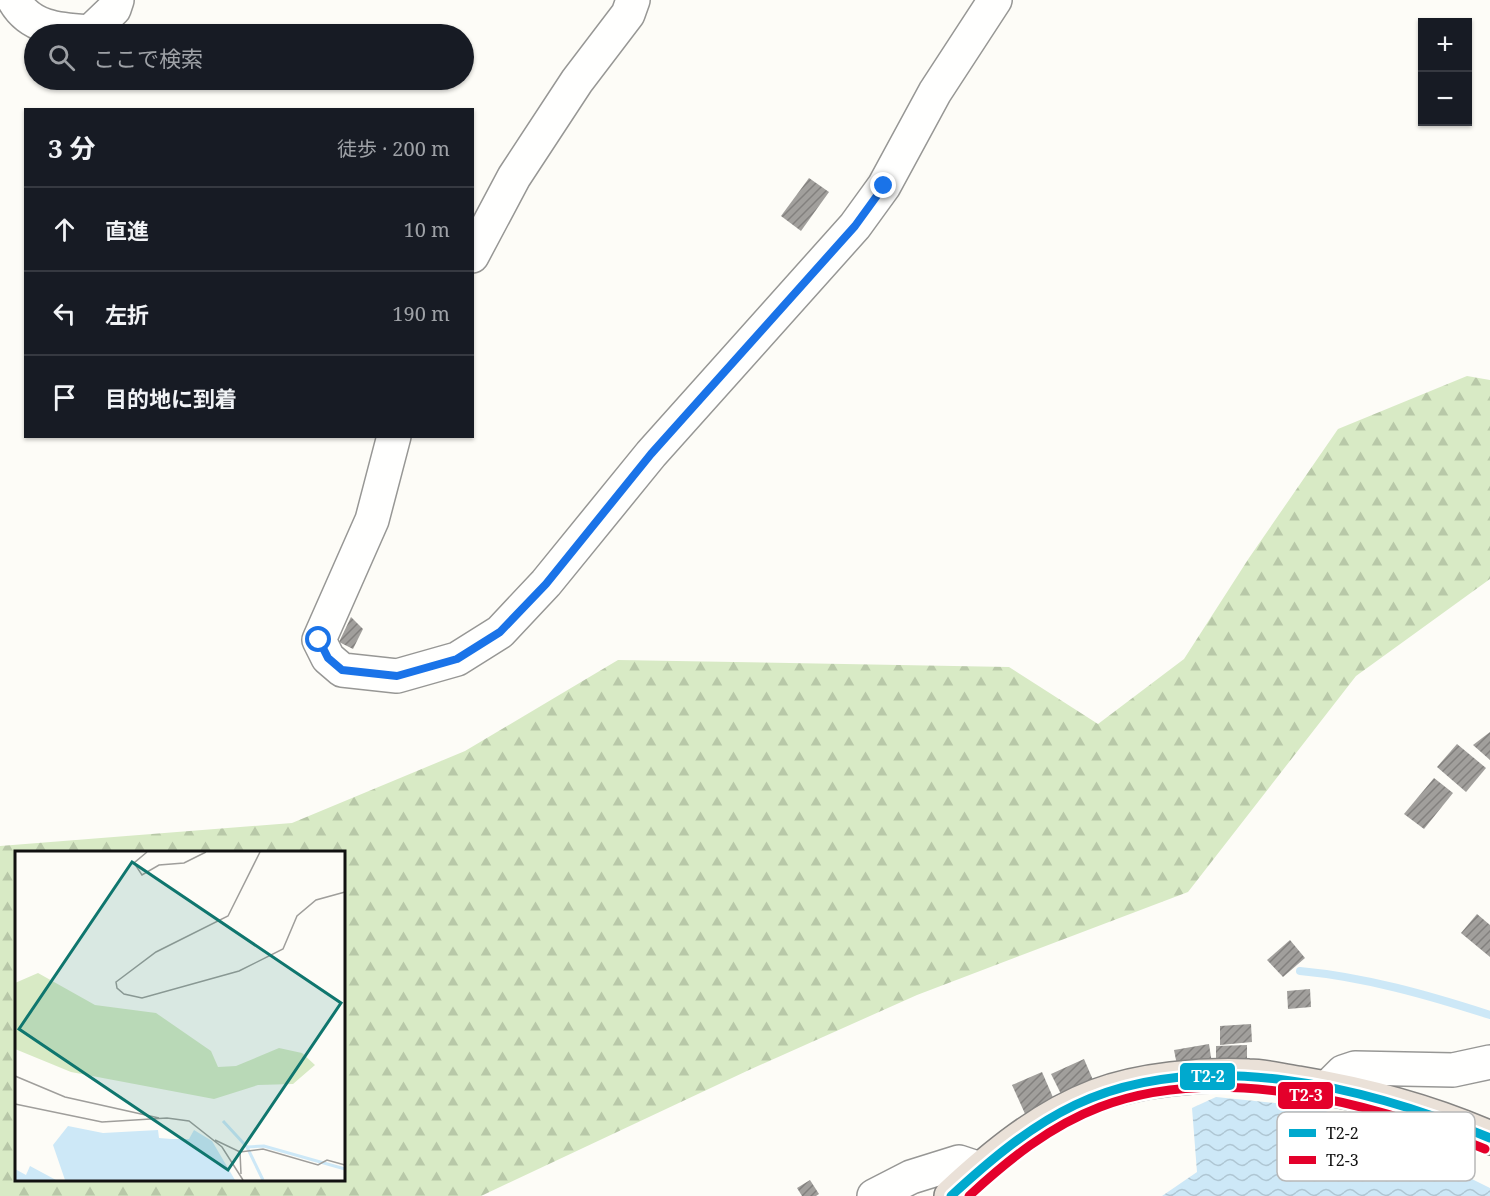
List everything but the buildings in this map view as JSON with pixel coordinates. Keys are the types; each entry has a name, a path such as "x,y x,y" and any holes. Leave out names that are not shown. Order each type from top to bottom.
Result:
{"highway":[{"path":"951,1196 980,1169 1020,1138 1060,1113 1097,1096 1140,1083 1190,1078 1250,1076 1327,1088 1383,1100 1419,1112"},
{"path":"1475,1131 1490,1138"}],"street":[{"path":"14,0 24,15 43,24"},
{"path":"98,24 114,9 117,0"},
{"path":"474,252 514,177 577,81 628,15 633,0"},
{"path":"393,438 372,520 319,640 328,658 342,670 397,676 457,659 500,632 546,584 651,454 855,226 884,186 934,92 995,0"},
{"path":"1327,1088 1343,1072 1355,1068 1453,1070 1490,1064"},
{"path":"874,1196 911,1177 959,1162 980,1169"}],"green space":[{"path":"1467,376 1490,380 1490,579 1356,676 1188,892 917,995 749,1070 481,1196 0,1196 0,846 292,823 465,751 618,660 1009,667 1098,724 1184,659 1249,558 1338,429"}],"water":[{"path":"1216,1097 1315,1107 1328,1112 1277,1112 1277,1181 1475,1181 1490,1188 1490,1196 1162,1196 1197,1172 1192,1108"}],"waterway":[{"path":"1300,971 1396,988 1490,1015"}],"transit line":[{"name":"T2-2","path":"951,1196 1010,1146 1042,1124 1075,1105 1124,1087 1176,1078 1229,1076 1284,1080 1338,1089 1421,1112"},
{"name":"T2-3","path":"969,1196 1030,1145 1064,1124 1100,1107 1146,1094 1194,1088 1244,1088 1295,1094 1379,1112"},
{"name":"T2-2","path":"1475,1132 1490,1138"},
{"name":"T2-3","path":"1475,1145 1485,1149"}],"route":[{"path":"319,640 328,658 342,670 397,676 457,659 500,632 546,584 651,454 855,226 884,186"}]}
